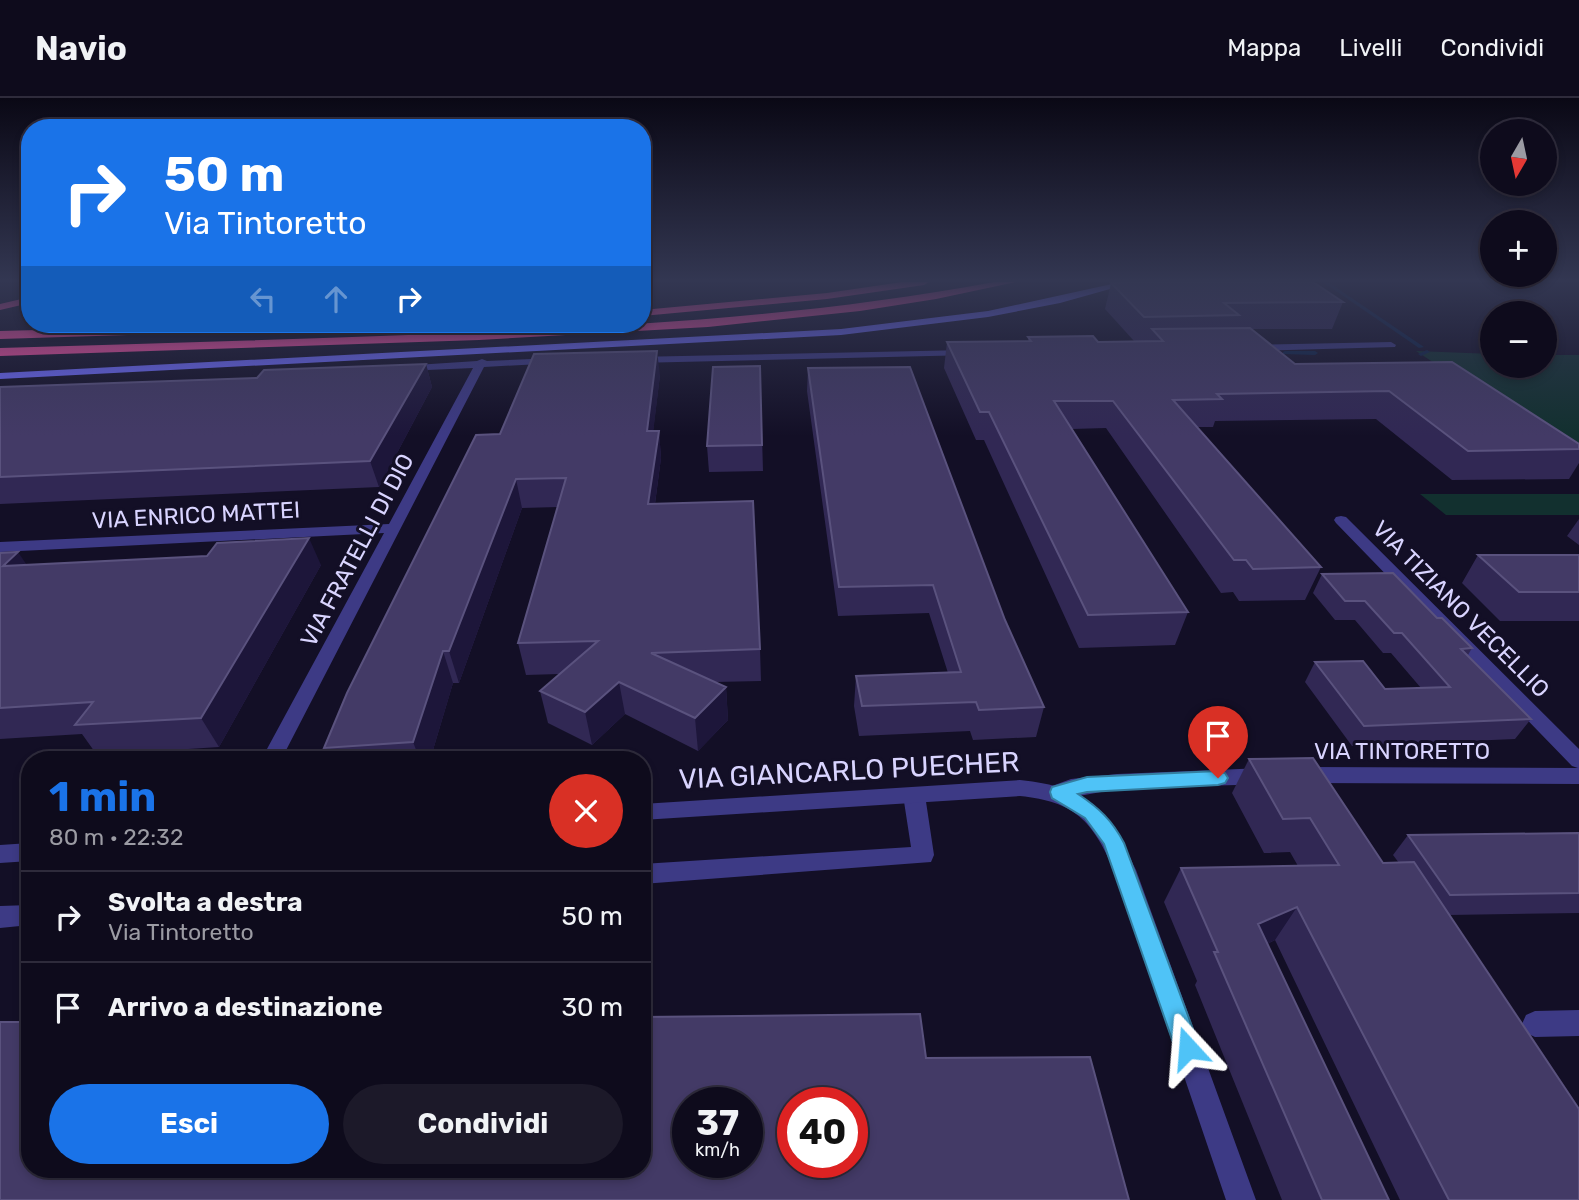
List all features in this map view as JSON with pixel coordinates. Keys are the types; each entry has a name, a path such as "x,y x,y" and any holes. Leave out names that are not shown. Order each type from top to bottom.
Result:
{"highway":[{"path":"0,335 64,333"},
{"path":"0,352 543,333"}],"main road":[{"path":"0,376 814,333"}],"street":[{"path":"1237,348 1391,345"},
{"path":"622,360 985,353"},
{"path":"357,371 482,362 566,361"},
{"name":"VIA FRATELLI DI DIO","path":"276,751 482,362"},
{"name":"VIA TIZIANO VECELLIO","path":"1341,520 1579,761"},
{"name":"VIA ENRICO MATTEI","path":"0,547 394,528"},
{"name":"VIA TINTORETTO","path":"1059,792 1071,787 1107,783 1306,775 1579,776"},
{"name":"VIA GIANCARLO PUECHER","path":"651,812 1020,788 1059,792"},
{"path":"1059,792 1092,813 1104,825 1114,843 1241,1200"},
{"path":"651,873 923,855 914,794"},
{"path":"0,854 21,853"},
{"path":"0,917 21,916"},
{"path":"1535,1024 1579,1023"}],"green space":[{"path":"1416,351 1480,353 1480,378 1557,378 1557,355 1579,355 1579,458"},
{"path":"1420,494 1579,494 1579,515 1446,515"}],"building":[{"path":"1156,333 1257,333 1295,364 1452,362 1579,444 1579,449 1468,451 1389,391 1217,394 1222,399 1173,400 1321,567 1253,569 1246,560 1234,560 1113,401 1054,401 1188,612 1088,615 989,412 980,412 947,342 1031,341 1028,337 1093,336 1098,342 1163,341"},
{"path":"657,351 647,431 659,431 648,504 753,501 760,649 651,653 726,687 695,718 619,682 585,712 540,691 598,641 518,643 566,478 516,479 449,651 443,651 413,742 324,748 347,693 476,435 500,434 534,354"},
{"path":"426,364 370,461 0,477 0,387 257,378 264,370"},
{"path":"760,366 762,445 707,446 713,367"},
{"path":"910,367 1005,620 1044,707 979,710 976,702 862,706 856,676 961,672 933,585 839,587 808,368"},
{"path":"309,538 201,718 75,725 93,702 0,708 0,553 18,552 3,566 207,556 217,543"},
{"path":"1478,555 1579,555 1579,592 1519,592"},
{"path":"1393,573 1437,618 1442,618 1472,648 1461,649 1531,719 1364,726 1315,662 1363,661 1385,689 1450,687 1402,633 1394,633 1365,601 1345,601 1322,574"},
{"path":"1313,758 1383,863 1414,862 1579,1109 1579,1200 1449,1200 1297,907 1258,924 1389,1200 1322,1200 1214,952 1218,952 1181,868 1339,865 1310,818 1283,819 1249,759"},
{"path":"1579,833 1579,893 1450,895 1408,835"},
{"path":"920,1014 926,1058 1090,1057 1129,1200 0,1200 0,1022 21,1022 21,1178 651,1178 651,1017"}],"waterway":[{"path":"1401,333 1421,347"},
{"path":"1421,354 1427,352"},
{"path":"1285,353 1315,353"}],"route":[{"path":"1188,1048 1114,843 1104,825 1092,813 1059,792 1071,787 1117,782 1218,778"}]}
